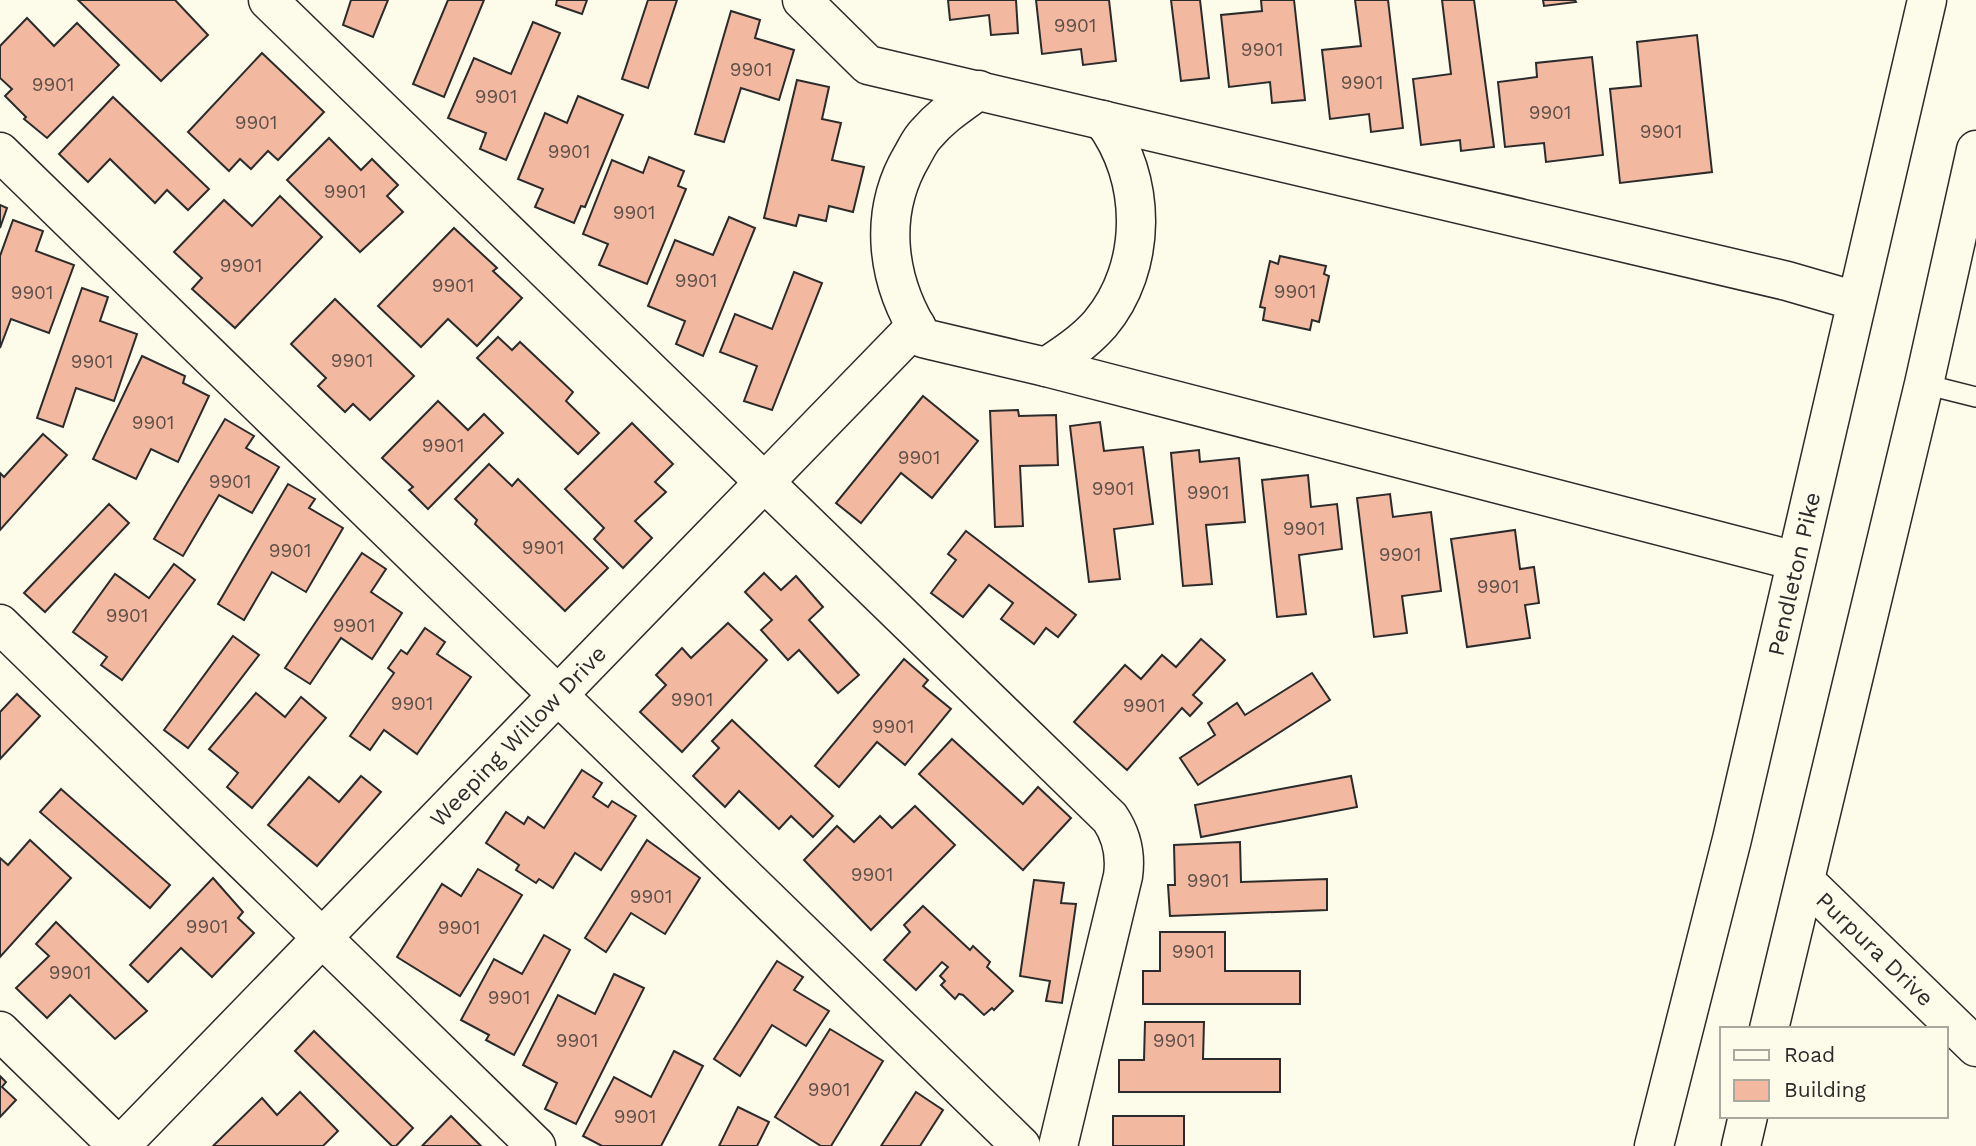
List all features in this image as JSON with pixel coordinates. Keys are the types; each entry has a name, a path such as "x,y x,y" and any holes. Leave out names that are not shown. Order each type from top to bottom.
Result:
{"street":[{"path":"268,0 1101,808 1119,833 1125,856 1122,876 1058,1146"},
{"path":"802,0 868,65 1787,281 1856,301"},
{"name":"Pendleton Pike","path":"1654,1146 1732,839 1927,0"},
{"path":"979,90 958,102 923,136 896,190 890,244 893,269 901,298 923,338 1046,367 1796,561"},
{"path":"1046,367 1066,356 1101,322 1119,290 1131,255 1137,227 1132,184 1121,148 1103,120"},
{"path":"1769,1027 1924,384 1976,150"},
{"path":"0,152 1021,1146"},
{"name":"Weeping Willow Drive","path":"119,1146 916,326"},
{"path":"0,624 536,1146"},
{"name":"Purpura Drive","path":"1805,881 1976,1046"},
{"path":"0,1031 119,1146"},
{"path":"1741,1146 1748,1118"}],"lane":[{"path":"1924,384 1976,397"}],"building":[{"path":"78,0 175,0 208,35 161,81"},
{"path":"351,0 388,0 373,37 343,25"},
{"path":"448,0 484,0 444,97 413,84"},
{"path":"557,0 587,0 582,14 556,5"},
{"path":"648,0 677,0 648,88 622,79"},
{"path":"948,0 1016,0 1018,33 991,35 989,15 950,20"},
{"path":"1036,0 1109,0 1116,61 1083,65 1081,49 1042,54"},
{"path":"1171,0 1200,0 1209,78 1181,81"},
{"path":"1261,0 1294,0 1305,100 1272,103 1270,82 1229,87 1221,15 1262,11"},
{"path":"1355,0 1388,0 1403,128 1371,132 1369,114 1330,119 1322,50 1361,46"},
{"path":"1442,0 1474,0 1494,147 1461,151 1460,140 1421,145 1413,79 1451,74"},
{"path":"1543,0 1575,0 1576,2 1544,6"},
{"path":"731,11 760,20 755,38 794,50 779,100 741,88 724,142 695,134"},
{"path":"27,18 54,46 77,23 119,65 47,138 24,119 26,117 5,96 12,89 0,78 0,46"},
{"path":"533,22 560,33 506,160 480,149 486,133 448,118 474,58 511,74"},
{"path":"1697,35 1712,172 1620,183 1610,89 1641,86 1637,42"},
{"path":"262,53 324,112 278,160 268,151 251,169 240,159 229,171 188,132"},
{"path":"1592,57 1603,155 1546,162 1544,143 1505,147 1498,82 1537,77 1536,63"},
{"path":"797,80 829,87 822,119 841,123 832,160 864,167 853,212 829,206 826,221 799,215 796,226 764,218"},
{"path":"578,96 623,115 585,207 581,206 574,223 535,207 543,189 518,179 545,113 567,123"},
{"path":"113,97 209,189 188,210 167,190 155,203 110,159 88,182 59,154"},
{"path":"329,138 361,170 372,159 398,185 387,196 403,212 360,252 287,180"},
{"path":"649,157 684,171 678,186 686,189 647,284 599,265 608,244 583,234 612,160 643,173"},
{"path":"280,196 322,237 235,328 192,289 202,278 174,252 224,200 252,226"},
{"path":"0,205 7,208 0,228"},
{"path":"729,217 755,228 703,356 676,344 685,321 648,306 675,240 713,255"},
{"path":"13,220 43,231 36,251 74,265 49,333 11,319 0,348 0,256"},
{"path":"454,228 497,268 493,271 522,298 477,346 448,319 421,347 378,306"},
{"path":"1280,256 1326,266 1324,274 1329,276 1319,322 1312,320 1310,330 1263,320 1265,308 1260,307 1270,261 1278,264"},
{"path":"794,272 822,283 772,410 744,401 757,366 720,352 735,314 772,329"},
{"path":"82,288 108,297 100,321 137,334 114,401 76,388 63,427 37,418"},
{"path":"335,299 414,376 370,420 353,404 345,412 318,386 326,378 291,344"},
{"path":"498,337 512,350 520,342 573,392 566,401 599,433 578,454 477,358"},
{"path":"142,356 185,376 183,383 209,396 178,462 151,449 136,479 93,459"},
{"path":"923,396 978,441 932,498 901,473 861,523 836,503"},
{"path":"438,401 468,430 484,414 503,433 428,509 409,490 413,487 382,458"},
{"path":"1018,410 1019,416 1056,415 1058,465 1020,466 1023,526 995,527 990,411"},
{"path":"225,419 254,436 246,448 279,467 252,513 219,495 183,556 154,539"},
{"path":"1100,422 1104,451 1143,447 1153,524 1114,529 1120,579 1089,582 1070,426"},
{"path":"632,423 673,464 655,482 666,492 635,521 652,538 623,568 594,539 604,528 565,489"},
{"path":"43,434 67,455 0,530 0,473 4,477"},
{"path":"1199,450 1200,462 1239,458 1245,522 1206,525 1212,584 1183,586 1171,453"},
{"path":"489,464 512,486 518,479 608,568 565,611 475,524 477,520 455,499"},
{"path":"1308,475 1311,507 1337,504 1342,549 1299,555 1306,614 1277,617 1262,480"},
{"path":"288,484 315,499 309,508 343,528 306,592 272,572 244,620 218,604"},
{"path":"1390,494 1393,517 1431,512 1441,591 1402,596 1407,633 1374,637 1357,498"},
{"path":"109,504 129,523 45,612 24,593"},
{"path":"1515,530 1520,569 1534,567 1539,603 1525,605 1530,638 1467,647 1451,539"},
{"path":"966,531 1076,615 1058,637 1046,628 1034,644 1001,619 1013,603 989,585 963,617 931,593 956,560 948,554"},
{"path":"362,553 386,569 371,592 402,613 372,659 341,638 310,684 285,668"},
{"path":"174,564 195,580 122,680 101,665 107,657 73,632 115,574 149,598"},
{"path":"764,573 781,590 796,576 823,607 809,620 859,675 838,693 799,650 788,660 761,630 772,620 745,592"},
{"path":"728,623 767,660 682,752 640,712 666,685 656,675 682,648 691,658"},
{"path":"425,628 445,642 437,654 471,677 417,754 384,730 370,750 350,736 394,673 388,668 401,650 407,654"},
{"path":"233,636 259,655 188,748 164,730"},
{"path":"1201,639 1225,660 1193,695 1202,703 1190,716 1182,708 1127,770 1074,722 1125,665 1141,679 1162,655 1176,667"},
{"path":"904,659 928,680 923,686 951,709 905,765 877,742 839,787 815,766"},
{"path":"1312,673 1330,700 1198,785 1180,758 1215,735 1208,723 1237,703 1245,715"},
{"path":"256,693 285,717 301,697 326,718 252,808 227,787 238,773 209,749"},
{"path":"17,694 40,716 0,759 0,712"},
{"path":"732,720 833,816 813,837 791,816 779,829 739,791 725,807 693,776 719,748 712,741"},
{"path":"952,739 1023,804 1038,787 1071,818 1023,870 919,774"},
{"path":"582,770 602,783 593,797 608,807 612,801 636,816 601,870 575,853 553,888 539,879 536,883 516,870 519,865 486,843 506,812 524,824 528,817 544,828"},
{"path":"361,776 381,792 317,866 268,825 309,777 339,802"},
{"path":"1351,776 1357,807 1201,837 1195,805"},
{"path":"61,789 170,885 150,908 40,812"},
{"path":"915,806 955,845 871,930 804,860 837,826 854,842 880,816 892,828"},
{"path":"30,840 71,878 0,957 0,858 8,865"},
{"path":"647,840 700,878 665,934 631,913 606,952 585,938"},
{"path":"1240,842 1241,882 1327,879 1327,910 1170,916 1168,885 1175,885 1174,845"},
{"path":"478,869 522,895 460,996 397,957 442,884 461,896"},
{"path":"213,878 243,912 238,918 254,933 212,977 181,948 148,982 130,965"},
{"path":"1034,880 1064,883 1061,903 1076,904 1062,1003 1046,1001 1050,981 1020,976"},
{"path":"923,906 970,950 973,946 990,962 987,967 1013,991 994,1010 992,1008 984,1015 963,995 959,994 955,999 941,985 945,981 940,976 948,967 942,962 916,990 884,960 910,932 904,925"},
{"path":"56,922 147,1011 115,1039 70,995 47,1018 16,988 49,956 36,944"},
{"path":"1160,932 1225,932 1225,971 1300,971 1300,1004 1143,1004 1143,971 1160,971"},
{"path":"544,935 570,950 514,1055 486,1040 489,1035 461,1020 494,959 522,974"},
{"path":"777,961 803,977 794,990 829,1011 806,1046 772,1025 740,1076 714,1059"},
{"path":"614,974 644,988 576,1124 545,1109 557,1083 523,1065 558,995 595,1014"},
{"path":"1145,1022 1204,1022 1203,1059 1280,1059 1280,1092 1119,1092 1119,1060 1144,1060"},
{"path":"830,1029 883,1061 831,1146 821,1146 775,1117"},
{"path":"314,1031 413,1128 396,1146 392,1146 295,1051"},
{"path":"674,1051 703,1066 661,1146 602,1146 583,1136 614,1077 651,1097"},
{"path":"0,1076 6,1082 2,1087 16,1100 0,1117"},
{"path":"300,1092 338,1131 323,1146 213,1146 262,1098 277,1115"},
{"path":"916,1092 943,1110 920,1146 881,1146"},
{"path":"738,1107 769,1122 757,1146 719,1146"},
{"path":"451,1116 481,1146 422,1146"},
{"path":"1113,1116 1184,1116 1184,1146 1113,1146"}]}
